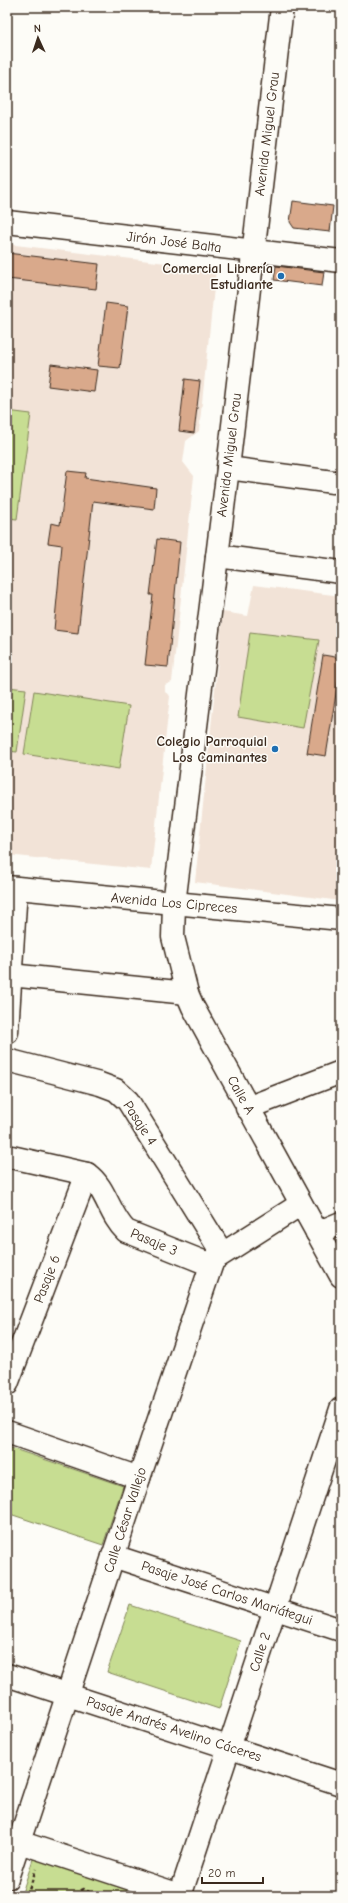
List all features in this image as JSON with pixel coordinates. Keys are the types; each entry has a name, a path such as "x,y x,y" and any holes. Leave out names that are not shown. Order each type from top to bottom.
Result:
{"street":[{"name":"Avenida Miguel Grau","path":"174,904 228,468 282,7"},
{"name":"Jirón José Balta","path":"7,222 341,261"},
{"path":"228,468 333,482"},
{"path":"217,556 341,572"},
{"path":"7,1032 10,975 11,887"},
{"name":"Avenida Los Cipreces","path":"11,887 174,904 332,917"},
{"name":"Calle A","path":"174,904 173,937 186,993 247,1108 341,1276"},
{"path":"332,917 341,928"},
{"path":"10,975 186,993"},
{"name":"Pasaje 4","path":"7,1060 100,1084 116,1090 128,1101 217,1259"},
{"path":"247,1108 341,1072"},
{"path":"7,1156 87,1174"},
{"name":"Pasaje 3","path":"87,1174 95,1179 118,1223 126,1231 217,1259"},
{"name":"Pasaje 6","path":"7,1384 87,1174"},
{"path":"217,1259 301,1204"},
{"path":"317,1233 341,1223"},
{"name":"Calle César Vallejo","path":"7,1878 13,1840 67,1694 138,1478 217,1259"},
{"name":"Calle 2","path":"182,1896 274,1608 341,1409"},
{"path":"7,1432 138,1478"},
{"name":"Pasaje José Carlos Mariátegui","path":"113,1556 341,1630"},
{"name":"Pasaje Andrés Avelino Cáceres","path":"7,1675 341,1784"},
{"path":"13,1840 182,1896"}],"path":[{"path":"27,1896 37,1866"},
{"path":"78,1896 79,1891 84,1889 89,1892 89,1896"}],"shaded area":[{"path":"7,244 216,269 199,431 186,441 183,462 194,476 172,682 165,685 165,692 170,696 151,870 7,855"},
{"name":"Colegio Parroquial Los Caminantes","path":"254,585 341,596 341,901 195,882 223,612 248,616"}],"green space":[{"path":"7,411 31,414 17,519 7,518"},
{"path":"250,632 319,640 303,728 238,717"},
{"path":"7,687 26,689 17,752 7,751"},
{"path":"34,691 129,706 119,769 24,754"},
{"path":"8,1447 123,1486 103,1545 7,1513"},
{"path":"130,1605 241,1641 219,1709 107,1672"},
{"path":"35,1853 158,1896 21,1896"}],"building":[{"path":"293,201 333,206 330,232 294,228 290,222"},
{"path":"7,253 99,264 96,289 7,279"},
{"path":"276,266 324,272 322,286 274,280"},
{"path":"106,303 128,306 120,368 98,366"},
{"path":"51,364 97,370 94,392 48,386"},
{"path":"185,379 200,381 194,433 179,431"},
{"path":"67,471 86,473 85,478 156,488 154,509 93,501 78,633 54,630 62,545 48,543 51,523 60,525"},
{"path":"157,539 180,542 168,667 145,665 153,595 150,595"},
{"path":"323,655 341,658 341,681 338,681 326,756 307,753"}],"place":[{"name":"Comercial Librería Estudiante","path":"281,276"},
{"name":"Colegio Parroquial Los Caminantes","path":"275,749"}]}
